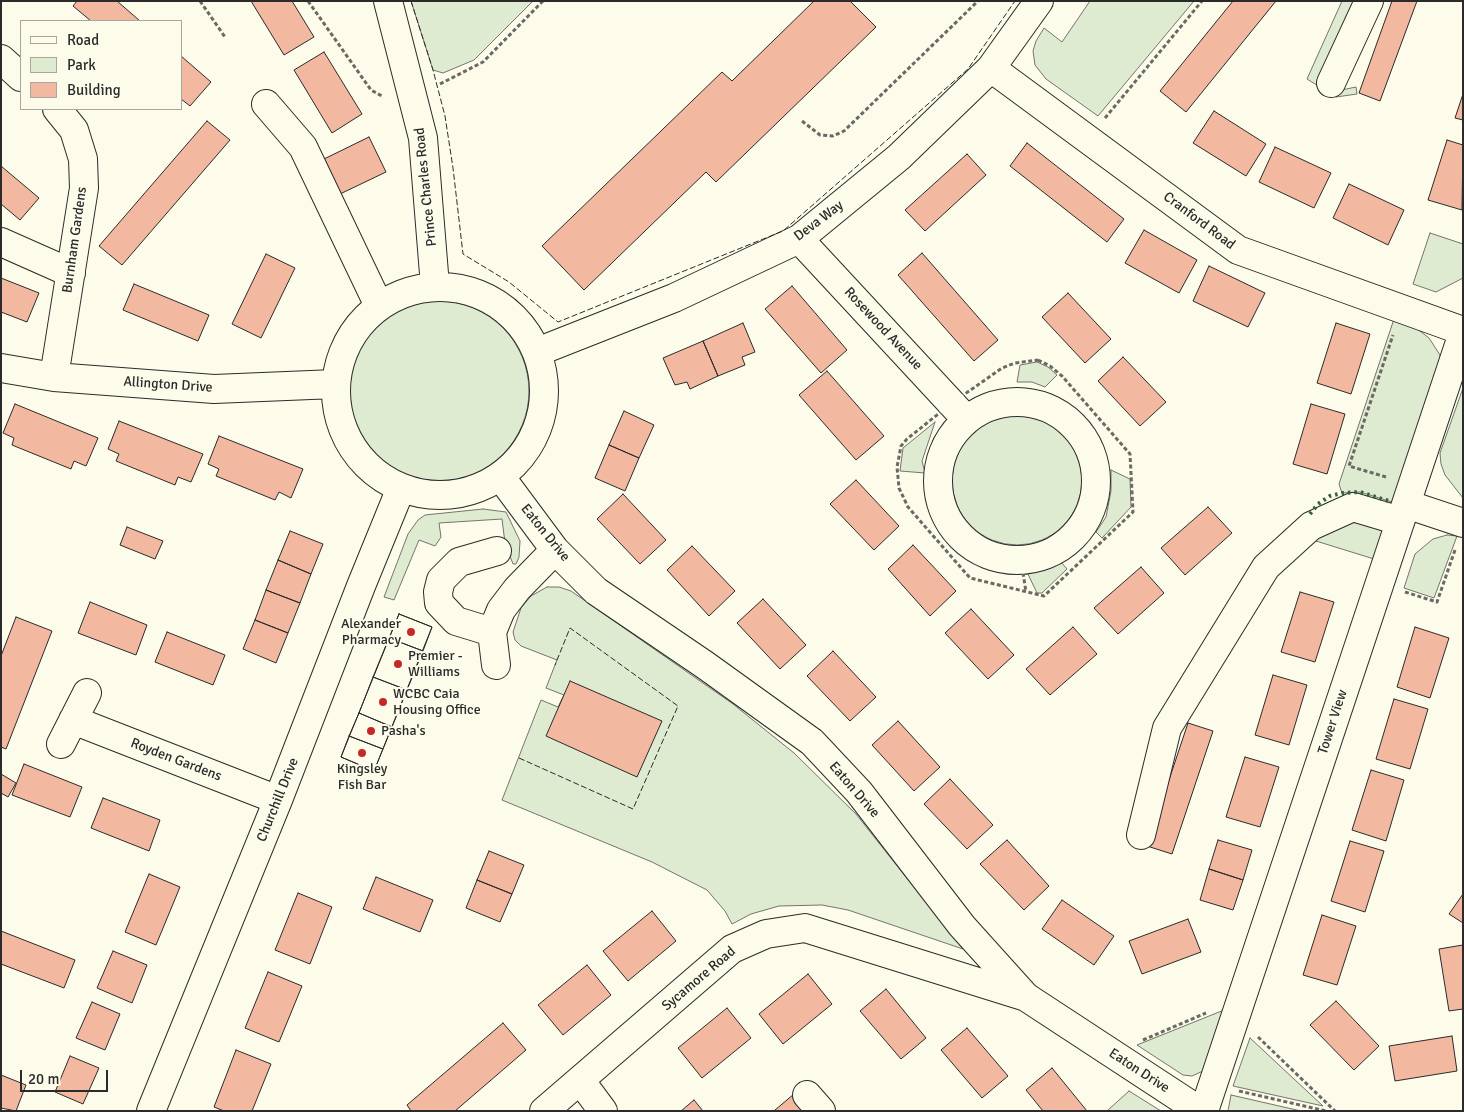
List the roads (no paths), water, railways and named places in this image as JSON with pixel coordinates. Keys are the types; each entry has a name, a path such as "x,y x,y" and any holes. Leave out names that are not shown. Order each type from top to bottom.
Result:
{"street":[{"name":"Prince Charles Road","path":"388,1 423,138 435,286"},
{"name":"Deva Way","path":"537,352 674,298 799,239 899,157 991,68 1038,1"},
{"path":"1331,84 1369,1"},
{"path":"1,59 20,76"},
{"name":"Cranford Road","path":"991,68 1238,250 1463,332"},
{"path":"266,104 303,147 378,306"},
{"name":"Burnham Gardens","path":"54,377 84,188 83,159 74,130 58,110"},
{"name":"Rosewood Avenue","path":"799,239 959,411"},
{"path":"1,242 71,273"},
{"path":"435,286 467,290 496,303 521,324 537,352 544,386 540,420 525,452 500,476 469,491 435,496 401,488 373,472 351,447 338,417 335,384 342,354 357,327 378,306 405,292 435,286"},
{"name":"Tower View","path":"1204,1111 1463,332"},
{"name":"Allington Drive","path":"1,368 54,377 214,389 335,384"},
{"path":"1017,401 1043,405 1067,418 1085,438 1096,463 1097,490 1089,516 1074,538 1052,552 1028,560 1021,560 1002,559 978,551 958,534 944,513 937,488 939,462 959,411 1017,401"},
{"name":"Eaton Drive","path":"500,476 555,550 596,591 705,665 812,742 859,792 962,926 1026,997 1200,1111"},
{"name":"Churchill Drive","path":"151,1111 278,800 401,488"},
{"path":"1141,835 1167,728 1266,567 1311,526 1353,507 1406,504 1460,532"},
{"path":"496,665 492,632 501,610 517,589 555,550"},
{"path":"492,632 456,621 439,603 438,592 441,580 459,562 497,551"},
{"path":"61,744 86,693"},
{"name":"Royden Gardens","path":"73,720 278,800"},
{"name":"Sycamore Road","path":"544,1111 732,949 766,934 805,928 1026,997"},
{"path":"580,1080 603,1111"}],"place":[{"name":"Alexander Pharmacy","path":"411,632"},
{"name":"Premier - Williams","path":"398,664"},
{"name":"WCBC Caia Housing Office","path":"383,702"},
{"name":"Pasha's","path":"371,731"},
{"name":"Kingsley Fish Bar","path":"362,753"}]}
